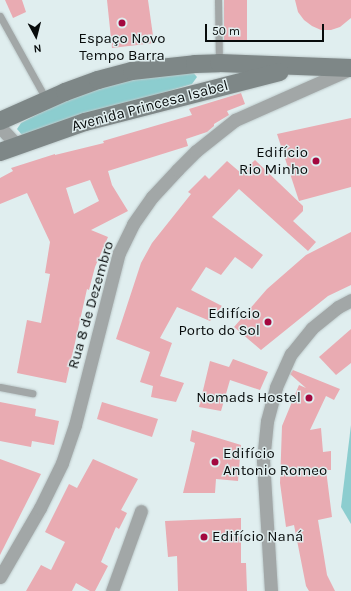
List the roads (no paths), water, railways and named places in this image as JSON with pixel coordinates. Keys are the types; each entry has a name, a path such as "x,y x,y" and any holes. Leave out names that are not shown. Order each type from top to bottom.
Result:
{"main road":[{"name":"Avenida Princesa Isabel","path":"0,121 46,100 98,80 132,71 195,64 219,63 351,68"},
{"path":"195,64 201,69 204,75 204,82 199,91"},
{"name":"Avenida Princesa Isabel","path":"0,152 85,122 199,91 302,66"}],"street":[{"name":"Rua 8 de Dezembro","path":"0,577 40,508 62,463 75,425 119,253 133,224 152,196 196,151 235,120 351,68"},
{"path":"0,127 18,146"},
{"path":"272,588 263,461 267,421 276,387 291,354 312,328 338,307 351,300"},
{"path":"112,591 141,511"}],"lane":[{"path":"218,0 219,63"},
{"path":"0,16 46,100"},
{"path":"0,387 32,393"}],"place":[{"name":"Espaço Novo Tempo Barra","path":"122,23"},
{"name":"Edifício Rio Minho","path":"316,161"},
{"name":"Edifício Porto do Sol","path":"268,322"},
{"name":"Nomads Hostel","path":"309,398"},
{"name":"Edifício Antonio Romeo","path":"215,462"},
{"name":"Edifício Naná","path":"204,537"}]}
